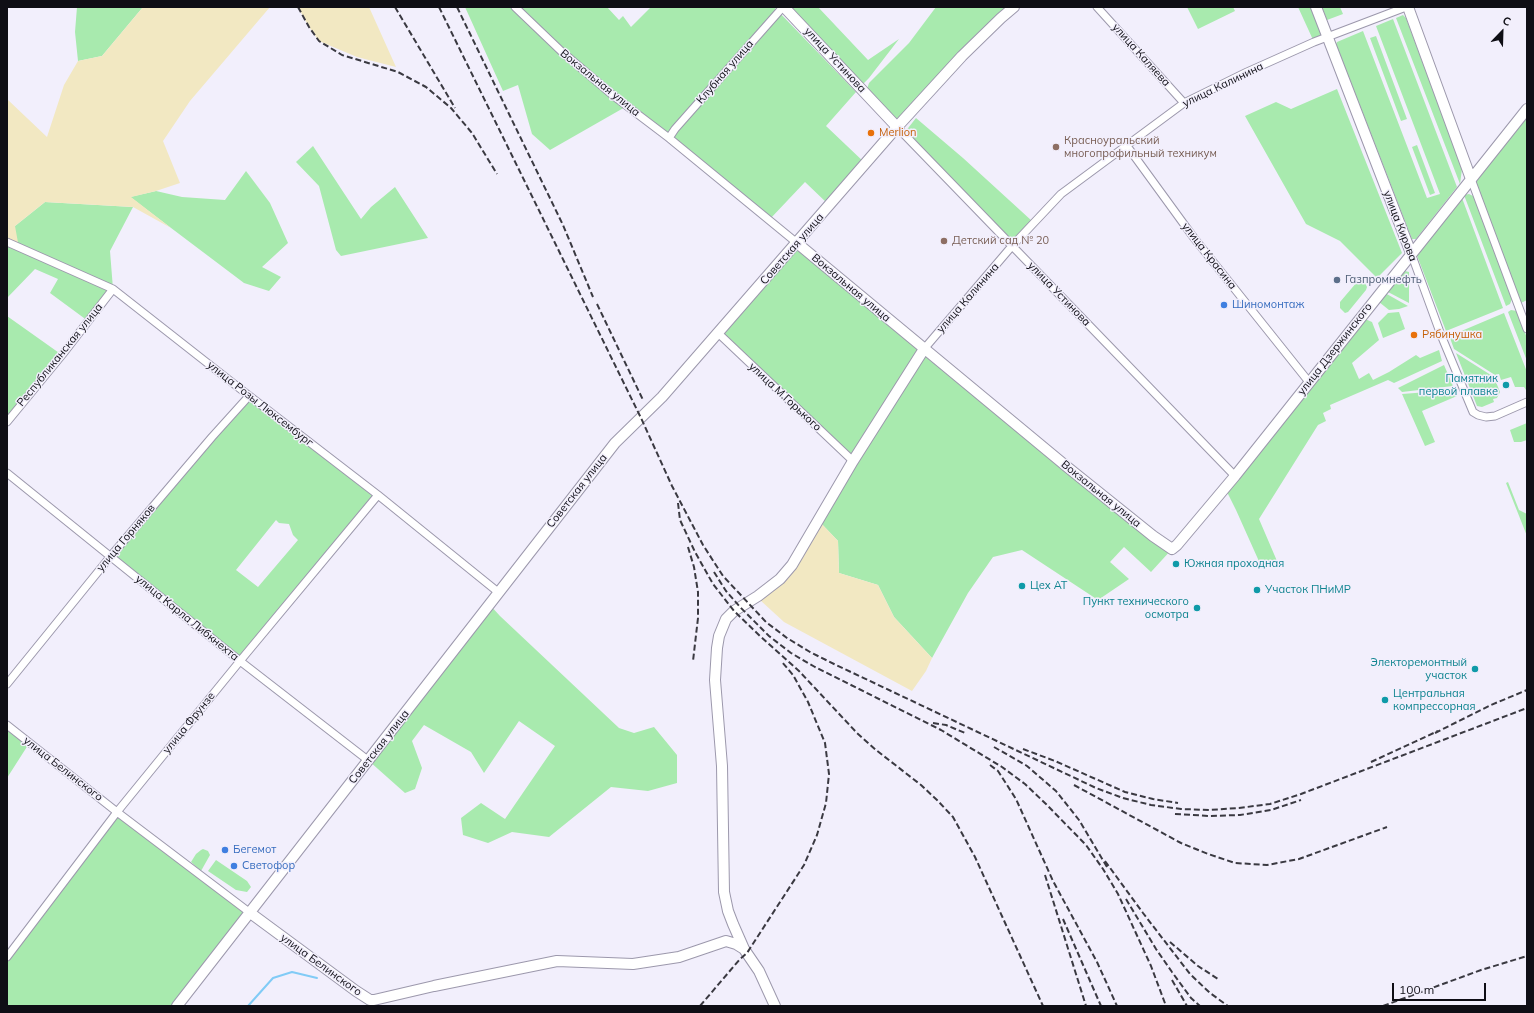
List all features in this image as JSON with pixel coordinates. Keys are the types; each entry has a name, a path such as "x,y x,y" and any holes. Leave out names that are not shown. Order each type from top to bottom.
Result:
{"street":[{"name":"Вокзальная улица","path":"515,7 561,52 615,97 669,138 1079,476 1153,536 1172,549"},
{"name":"Клубная улица","path":"669,138 675,129 784,7"},
{"name":"улица Устинова","path":"784,7 897,127 1235,476"},
{"name":"Советская улица","path":"177,1006 615,443 662,397 897,127 962,56 1014,7"},
{"name":"улица Каляева","path":"1097,7 1184,103"},
{"name":"улица Кирова","path":"1316,7 1441,335 1473,412 1486,417 1495,416 1527,402"},
{"name":"улица Калинина","path":"924,348 1012,246 1061,194 1184,103 1247,72 1328,37 1407,7"},
{"path":"1407,7 1527,329"},
{"name":"улица Дзержинского","path":"1172,549 1235,476 1527,109"},
{"name":"улица Красина","path":"1127,146 1194,238 1309,382"},
{"name":"улица Розы Люксембург","path":"7,242 113,288 249,396 378,495 498,592"},
{"name":"Республиканская улица","path":"7,422 62,355 113,288"},
{"name":"улица М.Горького","path":"718,333 853,460"},
{"path":"775,1006 759,971 744,948 728,911 724,892 722,766 715,680 719,636 726,619 734,611 780,580 786,572 803,547 853,460 924,348"},
{"name":"улица Горняков","path":"7,684 110,557 212,437 249,396"},
{"name":"улица Карла Либкнехта","path":"7,473 240,661 369,761"},
{"name":"улица Фрунзе","path":"7,957 117,812 378,495"},
{"name":"улица Белинского","path":"7,724 117,812 249,912 370,1000 372,1003 434,986 557,961 633,964 679,957 726,941 744,948"}],"green space":[{"path":"77,7 143,7 102,56 78,61 75,32"},
{"path":"465,7 607,7 619,20 623,16 631,27 651,7 774,7 856,92 826,126 866,164 828,204 805,182 770,219 627,106 550,150 532,134 518,85 503,91"},
{"path":"788,7 818,7 868,60 899,39 863,84"},
{"path":"936,7 1014,7 897,127 867,89 869,83 909,43"},
{"path":"1187,7 1233,7 1235,11 1198,29"},
{"path":"1298,7 1316,7 1328,37 1314,42"},
{"path":"1322,7 1340,7 1343,14 1327,20"},
{"path":"1403,15 1406,18 1462,169 1460,184 1396,18"},
{"path":"1393,19 1457,187 1416,239 1412,239 1336,44 1337,42 1363,31 1427,198 1440,194 1376,26"},
{"path":"1376,36 1407,119 1401,121 1370,38"},
{"path":"1337,89 1402,253 1377,278 1340,241 1306,224 1245,116 1276,102 1291,109"},
{"path":"1527,109 1527,300 1517,305 1471,179"},
{"path":"916,118 963,158 1032,221 1012,242 905,132"},
{"path":"1417,145 1435,193 1430,195 1412,147"},
{"path":"313,146 361,219 371,207 395,187 428,238 341,256 336,250 319,186 296,162"},
{"path":"246,171 270,203 288,243 262,267 281,277 269,291 244,283 130,197 156,191 182,197 225,200"},
{"path":"1469,194 1476,200 1512,299 1510,304 1506,306 1464,195"},
{"path":"1462,198 1503,308 1446,331 1416,253"},
{"path":"45,202 133,207 110,251 113,289 88,321 50,293 58,279 35,269 7,298 7,242 15,226"},
{"path":"797,243 1172,549 1151,572 1124,547 1110,562 1129,579 1098,600 1022,550 993,557 968,593 932,658 894,617 878,585 839,573 838,541 818,520 853,460 718,333"},
{"path":"1405,271 1409,272 1409,303 1388,292"},
{"path":"1361,281 1365,283 1367,287 1366,290 1348,312 1345,313 1340,308 1340,302 1357,282"},
{"path":"1385,293 1408,306 1389,310 1379,302"},
{"path":"1511,310 1517,311 1527,338 1527,361 1508,312"},
{"path":"1399,312 1405,329 1383,338 1378,323 1388,313"},
{"path":"1504,313 1527,372 1527,390 1524,387 1515,387 1511,377 1501,380 1499,374 1495,375 1454,349 1450,338 1452,335"},
{"path":"7,316 62,355 7,422"},
{"path":"1365,319 1372,322 1379,340 1352,363 1359,379 1369,373 1373,380 1416,355 1420,358 1439,350 1442,361 1394,383 1388,380 1330,405 1331,409 1323,413 1326,421 1318,425 1259,519 1277,561 1262,568 1226,490"},
{"path":"1456,353 1494,377 1500,392 1497,398 1493,399 1494,402 1482,407 1477,406"},
{"path":"1444,365 1453,386 1402,392 1398,388"},
{"path":"1454,390 1457,396 1422,411 1435,442 1425,446 1402,394"},
{"path":"249,396 378,495 240,661 110,557","holes":["276,520 279,523 289,524 293,535 298,540 258,587 236,570"]},
{"path":"1527,423 1527,440 1514,442 1510,430"},
{"path":"1508,482 1519,510 1527,514 1527,536 1506,483"},
{"path":"489,604 619,728 634,733 654,727 677,755 677,783 648,791 611,787 549,837 512,832 488,843 463,835 461,818 481,803 505,819 555,746 519,721 484,773 471,752 424,725 412,741 422,768 415,789 405,793 369,761"},
{"path":"7,725 30,742 7,778"},
{"path":"117,812 249,912 177,1006 7,1006 7,957"},
{"path":"203,849 208,851 210,855 201,871 191,862 196,854"},
{"path":"216,860 247,881 251,887 247,892 236,890 208,871"}],"sand":[{"path":"143,7 270,7 190,101 163,141 180,183 131,197 171,228 133,207 45,202 15,226 19,248 7,242 7,99 47,137 64,85 78,61 102,56"},
{"path":"298,7 369,7 396,67 357,57 319,41"},
{"path":"818,520 838,541 839,573 878,585 894,617 932,658 926,671 912,691 784,622 760,600 780,579"}],"waterway":[{"path":"248,1006 273,978 292,972 317,978"}],"railway":[{"path":"298,7 319,41 342,55 398,72 426,87 451,108 472,133 497,174"},
{"path":"395,7 455,108"},
{"path":"439,7 641,418 672,486 703,545 723,576 766,622 787,638 834,664 1096,788 1123,798 1151,805 1181,809 1209,810 1270,804 1301,794 1527,708"},
{"path":"457,7 563,225 593,297"},
{"path":"597,304 643,400"},
{"path":"678,503 680,520 695,552 713,584 734,611 799,671 857,733 876,750 921,785 953,817 975,857 1043,1006"},
{"path":"688,547 694,567 698,592 698,618 693,661"},
{"path":"714,572 726,591 740,607 769,636 791,653 815,667 941,730 1002,767 1025,784 1046,804 1086,845 1118,894 1151,966 1166,1006"},
{"path":"700,1006 740,959 747,953 804,865 817,835 826,803 829,774 825,743 808,702 793,675 782,662"},
{"path":"1435,733 1491,705 1527,690"},
{"path":"933,723 946,725 965,733"},
{"path":"1371,762 1438,731"},
{"path":"994,747 1027,766 1056,791 1079,820 1107,867"},
{"path":"1023,749 1055,761 1125,792 1178,803"},
{"path":"990,765 998,771 1016,799 1053,881 1097,962 1117,1006"},
{"path":"1074,785 1181,843 1235,863 1267,865 1299,859 1387,827"},
{"path":"1175,814 1210,816 1240,815 1271,810 1301,800"},
{"path":"1105,861 1190,974 1210,993 1228,1006"},
{"path":"1045,875 1086,1006"},
{"path":"1126,899 1156,949 1191,998 1200,1006"},
{"path":"1063,919 1101,1006"},
{"path":"1170,942 1198,966 1218,979"},
{"path":"1383,1006 1481,970 1527,956"},
{"path":"1172,980 1187,1006"}],"place":[{"name":"Merlion","path":"871,133"},
{"name":"Красноуральский многопрофильный техникум","path":"1056,147"},
{"name":"Детский сад № 20","path":"944,241"},
{"name":"Газпромнефть","path":"1337,280"},
{"name":"Шиномонтаж","path":"1224,305"},
{"name":"Рябинушка","path":"1414,335"},
{"name":"Памятник первой плавке","path":"1506,385"},
{"name":"Южная проходная","path":"1176,564"},
{"name":"Цех АТ","path":"1022,586"},
{"name":"Участок ПНиМР","path":"1257,590"},
{"name":"Пункт технического осмотра","path":"1197,608"},
{"name":"Электоремонтный участок","path":"1475,669"},
{"name":"Центральная компрессорная","path":"1385,700"},
{"name":"Бегемот","path":"225,850"},
{"name":"Светофор","path":"234,866"}]}
